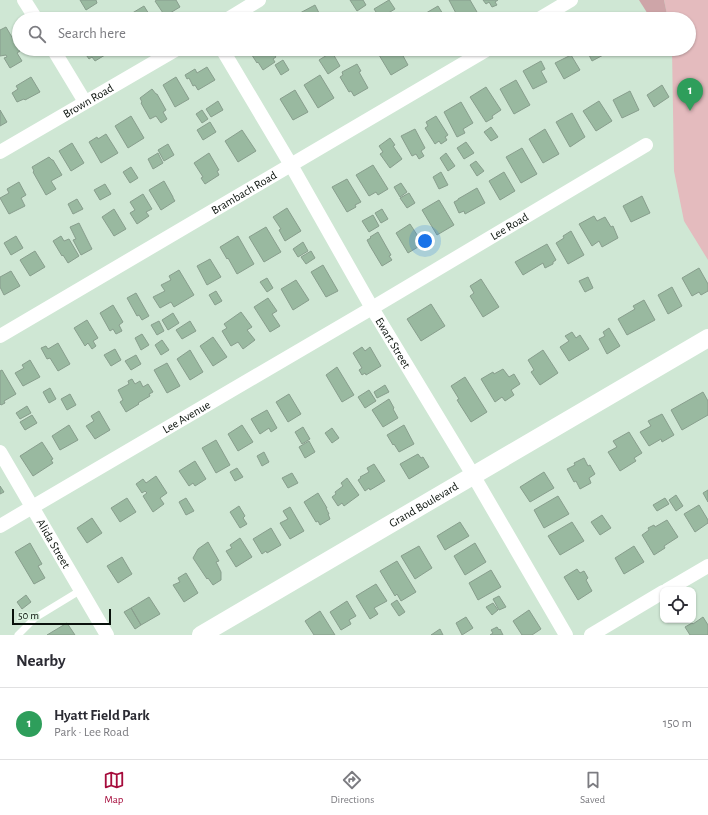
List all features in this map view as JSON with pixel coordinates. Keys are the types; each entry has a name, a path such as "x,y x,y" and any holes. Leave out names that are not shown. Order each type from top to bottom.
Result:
{"street":[{"path":"24,0 32,12"},
{"path":"239,12 259,0"},
{"path":"551,12 571,0"},
{"path":"58,56 85,102"},
{"name":"Brown Road","path":"0,152 164,56"},
{"name":"Ewart Street","path":"226,56 291,165 372,308 473,475 566,635"},
{"name":"Brambach Road","path":"0,336 476,56"},
{"name":"Lee Road","path":"372,308 646,145"},
{"name":"Lee Avenue","path":"0,526 372,308"},
{"name":"Grand Boulevard","path":"201,635 708,338"},
{"name":"Alida Street","path":"0,452 108,635"},
{"path":"672,587 708,566"},
{"path":"591,635 660,594"}],"lane":[{"path":"18,635 35,618 81,590"}],"shaded area":[{"path":"639,0 664,0 667,12 647,12"},
{"path":"664,0 708,0 708,260 684,221 674,171 672,56 696,56 696,12 667,12"}],"building":[{"path":"80,0 96,0 97,3 86,10"},
{"path":"176,0 180,7 172,12 162,12 155,1"},
{"path":"350,0 363,0 366,5 357,11"},
{"path":"389,0 395,9 390,12 376,12 374,9"},
{"path":"449,0 470,0 477,12 455,12"},
{"path":"483,0 498,0 495,2 497,5 492,7 489,2 486,4"},
{"path":"315,5 318,12 302,12"},
{"path":"144,6 148,12 134,12"},
{"path":"438,6 442,12 428,12"},
{"path":"6,27 12,37 12,56 19,56 22,61 10,68 4,58 7,57 6,55 0,56 0,30"},
{"path":"87,56 103,56 95,61 92,57 89,59"},
{"path":"252,56 276,57 273,59 275,62 263,70 258,62 257,63"},
{"path":"326,56 334,56 340,66 328,74 319,60"},
{"path":"380,56 403,56 408,65 391,75"},
{"path":"572,56 580,70 564,79 555,63"},
{"path":"590,56 601,56 592,61"},
{"path":"283,60 289,70 281,75 275,65"},
{"path":"541,61 545,69 541,71 547,82 533,89 523,71"},
{"path":"357,64 361,71 359,72 368,88 354,96 351,91 349,92 340,77 343,75 342,72"},
{"path":"207,67 215,80 198,90 185,75 195,69 197,73"},
{"path":"320,75 334,98 318,108 304,85"},
{"path":"31,77 40,92 25,100 24,99 17,102 12,93 18,89 16,86"},
{"path":"176,77 189,99 175,107 163,85"},
{"path":"516,80 530,105 514,114 500,89"},
{"path":"662,85 669,97 654,107 647,95"},
{"path":"486,87 501,110 492,116 493,118 486,122 470,97"},
{"path":"152,89 157,94 166,110 163,112 167,119 161,123 156,116 150,119 141,103 140,98"},
{"path":"295,90 308,112 293,120 280,99"},
{"path":"630,91 639,110 622,118 613,100"},
{"path":"218,101 223,110 211,117 206,109"},
{"path":"599,101 612,121 596,131 583,111"},
{"path":"461,102 473,123 463,129 465,133 457,137 444,112"},
{"path":"0,110 7,122 0,126"},
{"path":"202,110 208,119 202,123 196,114"},
{"path":"572,113 585,137 570,147 556,122"},
{"path":"131,116 144,138 128,148 115,126"},
{"path":"436,116 448,135 445,137 447,140 441,144 439,141 435,144 425,128 428,126 426,122"},
{"path":"210,122 216,132 203,140 197,130"},
{"path":"491,127 498,137 491,141 484,132"},
{"path":"415,129 425,148 421,151 424,156 419,159 416,154 412,156 401,136"},
{"path":"545,129 559,154 543,163 529,139"},
{"path":"242,130 256,151 238,162 225,141"},
{"path":"106,134 118,153 101,163 89,142"},
{"path":"390,138 395,145 393,146 402,159 390,168 380,154 383,152 379,146"},
{"path":"466,142 474,153 464,159 457,148"},
{"path":"72,143 84,163 71,171 59,151"},
{"path":"168,144 174,155 164,161 158,150"},
{"path":"522,148 537,174 521,183 506,157"},
{"path":"158,153 163,163 153,169 148,159"},
{"path":"209,153 219,170 217,171 219,175 205,184 201,178 203,177 194,163"},
{"path":"446,153 455,166 448,171 440,158"},
{"path":"49,157 53,160 62,175 51,181 56,189 46,195 33,172 32,167"},
{"path":"476,161 484,171 477,176 470,165"},
{"path":"373,165 388,189 378,195 376,192 369,196 356,175"},
{"path":"131,167 138,178 130,183 123,172"},
{"path":"441,172 448,185 439,189 433,177"},
{"path":"504,172 515,191 500,200 489,181"},
{"path":"347,179 361,202 347,212 332,187"},
{"path":"164,181 175,201 161,210 149,190"},
{"path":"19,182 26,195 21,198 25,206 9,214 0,198 9,193 7,189"},
{"path":"401,183 407,192 400,197 394,187"},
{"path":"105,184 111,194 100,200 94,190"},
{"path":"477,188 485,203 465,214 464,211 459,213 454,202"},
{"path":"409,193 415,203 407,208 400,198"},
{"path":"143,194 152,209 146,212 149,216 137,224 130,213 135,210 130,202"},
{"path":"642,196 650,213 631,222 623,206"},
{"path":"77,199 83,209 73,214 68,204"},
{"path":"439,200 454,225 437,235 422,210"},
{"path":"287,208 301,231 285,241 279,230 281,229 273,217"},
{"path":"114,209 126,229 114,236 102,217"},
{"path":"382,209 388,219 381,223 375,213"},
{"path":"373,215 379,226 369,232 362,221"},
{"path":"594,216 597,221 605,217 611,227 613,226 618,238 602,247 599,241 592,246 579,224"},
{"path":"79,223 92,249 81,255 73,240 76,239 70,227"},
{"path":"410,224 423,244 408,253 396,233"},
{"path":"266,227 281,252 264,262 249,237"},
{"path":"571,231 584,255 568,264 556,243"},
{"path":"378,232 391,255 389,256 392,260 382,266 367,240"},
{"path":"16,236 23,248 11,255 4,243"},
{"path":"61,236 64,241 69,239 79,256 68,263 53,241"},
{"path":"238,236 254,264 237,274 220,247"},
{"path":"303,242 308,251 298,257 293,249"},
{"path":"547,244 556,260 553,264 545,268 543,263 523,275 515,262"},
{"path":"35,251 45,267 30,276 20,260"},
{"path":"311,251 315,258 306,264 301,257"},
{"path":"210,259 221,277 207,285 197,266"},
{"path":"323,265 338,291 326,297 311,272"},
{"path":"699,268 708,284 708,291 701,295 699,292 692,296 682,278"},
{"path":"179,270 194,295 174,307 171,302 160,308 153,297 165,291 161,285 171,280 169,276"},
{"path":"11,271 20,286 4,295 0,287 0,277"},
{"path":"588,277 593,288 585,292 579,281"},
{"path":"267,278 273,288 267,292 260,282"},
{"path":"481,279 499,307 483,317 470,296 474,293 470,286"},
{"path":"296,280 309,300 293,310 281,289"},
{"path":"672,287 682,306 668,314 658,295"},
{"path":"216,291 222,301 215,305 209,295"},
{"path":"136,293 149,316 142,320 139,315 137,316 127,298"},
{"path":"268,298 277,311 272,314 280,326 270,332 254,307"},
{"path":"644,300 655,320 627,335 618,319 635,309 633,306"},
{"path":"431,304 445,326 421,341 407,319"},
{"path":"113,305 123,322 119,325 122,331 116,334 113,329 110,331 100,313"},
{"path":"241,312 252,327 247,330 255,340 243,349 238,342 231,346 222,331 227,328 224,324"},
{"path":"173,313 179,323 168,330 162,320"},
{"path":"87,320 98,338 93,341 96,346 92,349 88,343 85,346 74,328"},
{"path":"159,321 164,331 157,335 151,325"},
{"path":"190,321 196,331 182,339 176,330"},
{"path":"609,328 620,346 607,354 599,339 605,336 603,332"},
{"path":"572,332 576,338 580,335 589,349 569,361 560,347 569,341 565,336"},
{"path":"142,334 149,345 141,350 135,338"},
{"path":"213,337 227,357 213,366 200,346"},
{"path":"162,340 169,350 161,355 155,345"},
{"path":"58,343 70,364 58,371 50,358 47,359 41,348 46,346 48,349"},
{"path":"362,347 365,351 370,347 381,366 366,375 365,373 362,375 359,370 362,368 353,353"},
{"path":"115,349 121,360 111,366 104,355"},
{"path":"190,350 203,372 190,380 177,359"},
{"path":"543,350 558,373 540,385 531,372 534,370 528,360"},
{"path":"136,355 141,364 131,370 125,361"},
{"path":"30,360 40,377 23,386 15,373 24,368 22,365"},
{"path":"167,363 180,386 167,393 154,370"},
{"path":"337,367 354,395 342,402 326,375"},
{"path":"503,369 509,377 514,374 520,384 511,390 514,395 505,401 502,397 495,402 481,379 493,372 494,374"},
{"path":"2,370 16,394 4,401 5,403 1,405 0,371"},
{"path":"465,377 487,412 471,422 457,400 459,399 451,386"},
{"path":"132,379 135,384 140,381 143,387 148,384 153,392 149,394 150,396 126,412 120,402 123,400 118,390 129,384 128,381"},
{"path":"385,385 389,392 377,398 374,392"},
{"path":"50,388 56,399 49,403 43,392"},
{"path":"369,390 376,401 365,408 358,397"},
{"path":"703,392 708,401 708,415 682,430 671,410"},
{"path":"70,394 76,405 67,410 61,399"},
{"path":"289,394 301,414 288,422 276,402"},
{"path":"389,399 398,418 383,427 372,410"},
{"path":"27,406 31,413 20,419 16,413"},
{"path":"267,410 277,428 271,432 269,428 260,434 251,419"},
{"path":"99,411 110,430 95,439 86,426 94,421 91,416"},
{"path":"662,414 674,435 662,442 661,439 649,446 640,432 651,426 648,421"},
{"path":"32,415 37,423 25,430 20,422"},
{"path":"69,425 78,440 60,450 52,436"},
{"path":"242,425 253,442 238,451 228,434"},
{"path":"404,425 414,444 399,452 387,435"},
{"path":"303,427 310,439 302,444 295,432"},
{"path":"332,428 339,438 332,443 325,433"},
{"path":"629,432 642,453 634,458 636,461 620,471 608,452 617,447 613,441"},
{"path":"216,440 230,465 216,473 202,448"},
{"path":"309,441 315,452 305,458 299,447"},
{"path":"42,442 53,459 51,460 53,463 33,476 20,456"},
{"path":"264,452 269,462 262,466 257,456"},
{"path":"418,454 421,458 423,457 429,467 409,479 400,464"},
{"path":"584,458 588,466 590,465 595,474 589,478 591,483 580,489 576,481 574,482 567,469 575,465 574,463"},
{"path":"195,461 206,479 195,486 193,483 189,486 179,471"},
{"path":"374,464 385,481 370,490 369,488 365,491 358,480 361,478 360,477 369,472 367,468"},
{"path":"237,468 243,477 235,481 230,472"},
{"path":"544,472 554,488 530,502 520,487"},
{"path":"292,473 298,483 288,488 282,478"},
{"path":"156,476 167,493 160,498 164,504 153,512 143,496 147,493 145,491 142,493 136,484 143,479 146,483"},
{"path":"347,478 359,495 344,506 342,503 338,506 332,497 336,494 335,492 343,486 341,483"},
{"path":"0,486 4,492 0,494"},
{"path":"708,490 708,502 703,493"},
{"path":"318,493 327,508 330,519 320,525 318,521 316,522 304,502"},
{"path":"676,495 683,506 676,511 669,500"},
{"path":"558,496 569,514 544,528 534,510"},
{"path":"127,498 136,512 120,522 111,508"},
{"path":"186,498 194,511 186,515 179,502"},
{"path":"665,498 669,504 657,511 653,505"},
{"path":"699,505 708,520 708,523 695,532 684,514"},
{"path":"239,506 245,516 243,518 247,524 240,528 230,512"},
{"path":"290,507 304,531 290,539 280,523 288,519 283,511"},
{"path":"602,515 611,528 600,535 591,522"},
{"path":"92,518 102,533 87,543 77,528"},
{"path":"667,520 678,537 654,555 642,535 649,530 648,528 654,525 655,527"},
{"path":"460,522 469,536 445,550 437,536"},
{"path":"572,522 584,541 560,555 548,536"},
{"path":"271,528 281,545 267,553 266,551 262,554 253,539"},
{"path":"240,538 252,557 236,567 226,551 232,548 230,545"},
{"path":"208,542 219,561 216,562 221,572 221,580 213,585 208,578 207,579 193,558 198,549"},
{"path":"30,543 42,564 38,566 45,578 34,584 15,552"},
{"path":"475,543 486,562 465,575 454,556"},
{"path":"419,546 432,568 415,579 401,556"},
{"path":"634,546 644,562 624,574 615,558"},
{"path":"122,557 132,574 118,583 107,566"},
{"path":"397,561 416,592 401,601 397,594 395,596 380,571"},
{"path":"577,569 580,573 584,571 588,578 586,580 592,591 578,600 564,577"},
{"path":"491,570 501,587 478,600 469,583"},
{"path":"186,573 198,593 184,602 173,585 180,582 178,578"},
{"path":"376,584 387,601 374,608 378,614 370,619 356,596"},
{"path":"26,595 31,602 22,609 17,602"},
{"path":"499,596 506,607 499,610 493,599"},
{"path":"149,597 160,614 141,625 131,608"},
{"path":"397,600 405,612 399,616 391,604"},
{"path":"347,601 356,616 349,620 351,624 341,630 330,612"},
{"path":"493,603 498,610 492,615 486,607"},
{"path":"131,608 141,625 135,629 124,612"},
{"path":"529,610 541,629 532,635 522,635 513,621"},
{"path":"320,611 335,635 314,635 305,621"},
{"path":"466,617 473,628 462,635 456,623"},
{"path":"703,617 708,625 708,635 690,635 685,627"},
{"path":"67,623 75,635 47,635"},
{"path":"497,627 503,635 490,635 493,633 491,630"},
{"path":"440,629 443,635 431,635"}],"place":[{"name":"Hyatt Field Park","path":"690,111"}]}
